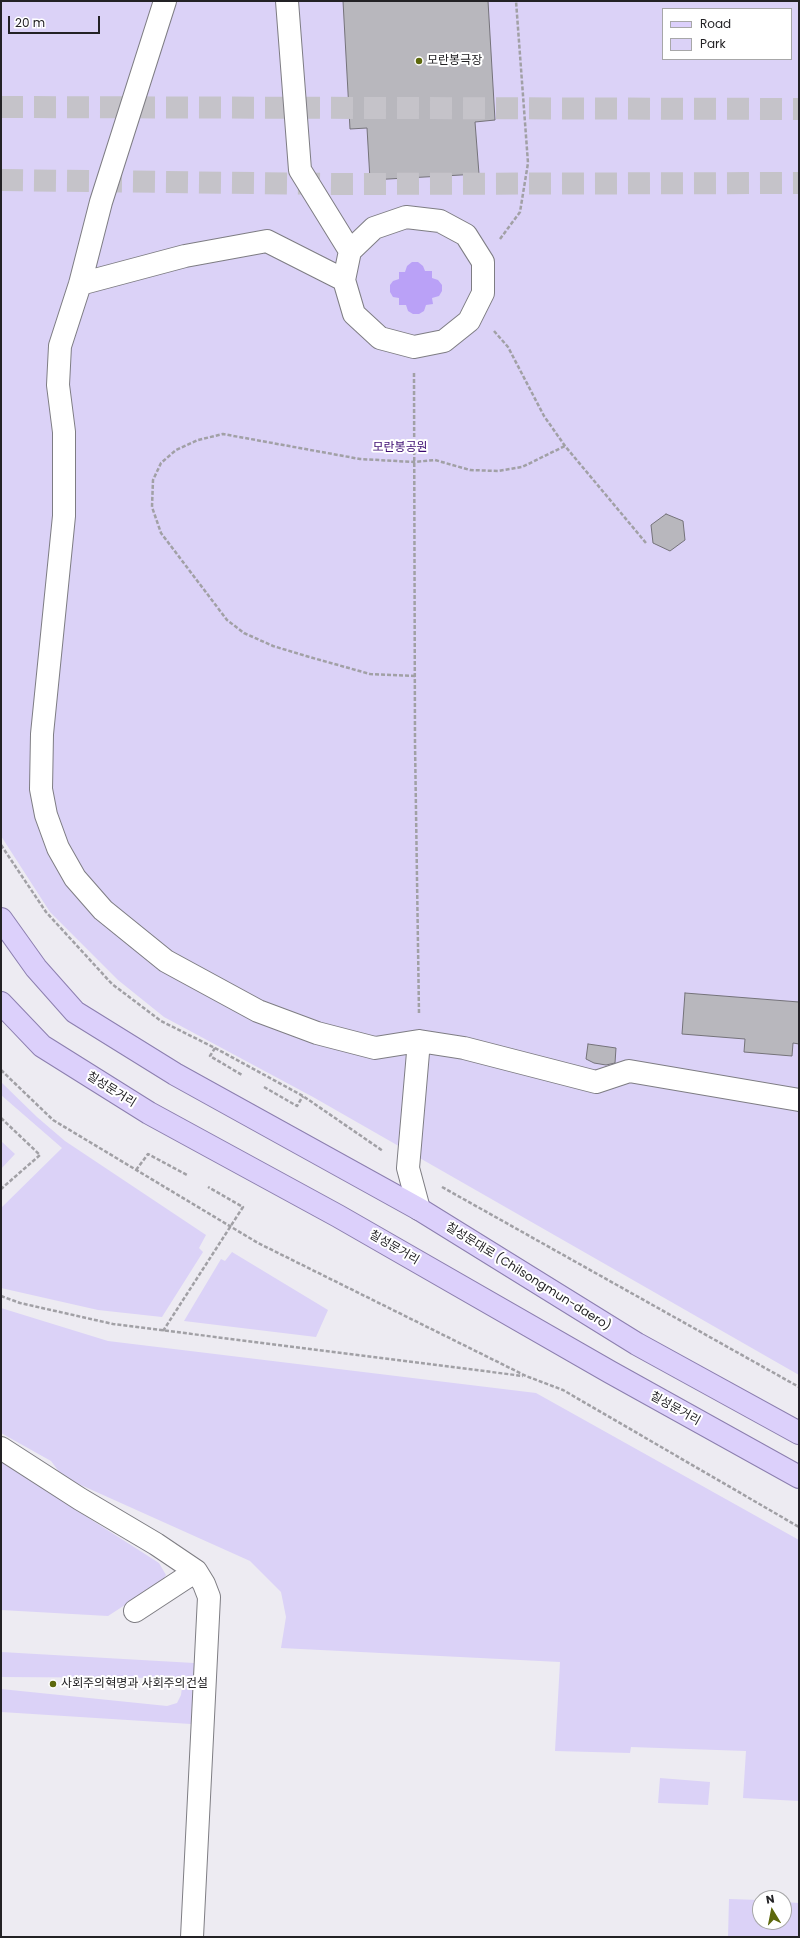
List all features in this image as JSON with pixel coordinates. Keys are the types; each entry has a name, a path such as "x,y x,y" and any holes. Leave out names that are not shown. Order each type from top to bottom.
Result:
{"main road":[{"path":"1,919 36,968 75,1012 175,1074 418,1209"},
{"name":"칠성문거리","path":"1,1003 42,1046 149,1113 338,1216 610,1372 799,1477"},
{"name":"칠성문대로 (Chilsongmun-daero)","path":"418,1209 637,1344 799,1433"}],"lane":[{"path":"165,1 101,202 80,284 60,346 58,385 64,432 64,516 42,734 41,789 46,815 58,848 75,878 109,915 166,960 258,1011 317,1033 375,1048 419,1041 464,1048 596,1082 629,1071 799,1100"},
{"path":"287,1 300,170 350,251"},
{"path":"406,217 440,221 466,235 484,262 483,293 469,321 444,341 414,347 380,338 354,314 344,280 350,251 374,228 406,217"},
{"path":"80,284 185,256 267,241 344,280"},
{"path":"418,1209 408,1168 419,1041"},
{"path":"1,1448 80,1499 156,1544 196,1570 204,1584 209,1597 192,1937"},
{"path":"135,1611 196,1570"}],"path":[{"path":"484,262 520,212 528,163 516,1"},
{"path":"475,309 508,347 544,416 565,446 646,543"},
{"path":"414,372 415,676 419,1041"},
{"path":"415,676 370,674 274,646 244,633 227,620 176,555 161,532 152,506 153,480 162,463 176,450 198,440 223,434 360,459 414,462 435,460 470,470 498,471 522,467 565,446"},
{"path":"1,845 46,912 112,984 162,1022 215,1048 303,1096 408,1168 799,1387"},
{"path":"215,1048 210,1056 242,1075"},
{"path":"1,1070 52,1120 258,1243 526,1376 563,1390 799,1527"},
{"path":"264,1087 297,1106 303,1096"},
{"path":"1,1118 40,1155 1,1190"},
{"path":"136,1170 148,1154 186,1175"},
{"path":"163,1331 243,1207 208,1187"},
{"path":"1,1296 20,1303 113,1324 526,1376"}],"green space":[{"name":"모란봉공원","path":"1,1 799,1 799,1375 313,1097 164,1017 118,980 50,912 1,836"},
{"path":"1,1082 37,1117 65,1141 206,1235 199,1248 203,1252 162,1317 98,1310 1,1288 1,1208 62,1148 1,1095"},
{"path":"1,1141 15,1154 1,1169"},
{"path":"232,1252 328,1310 316,1337 184,1321 221,1259 225,1261"},
{"path":"1,1308 108,1341 536,1393 799,1540 799,1801 743,1798 746,1751 631,1747 630,1753 555,1751 560,1662 281,1648 286,1617 281,1592 250,1561 63,1477 51,1461 1,1433"},
{"path":"1,1462 159,1563 166,1575 162,1581 108,1616 1,1610"},
{"path":"1,1652 194,1663 191,1724 1,1712 1,1689 167,1706 177,1703 181,1695 182,1687 176,1681 162,1678 1,1677"},
{"path":"660,1778 710,1782 708,1805 658,1803"},
{"path":"729,1899 752,1900 752,1930 792,1930 792,1903 799,1903 799,1937 728,1937"}],"shaded area":[{"path":"412,262 418,262 423,266 425,271 432,271 432,278 438,280 442,285 442,291 439,296 432,298 433,304 426,305 424,311 419,314 413,314 408,311 406,305 399,305 399,298 393,297 390,292 390,285 393,281 399,279 399,272 405,272 407,266"}],"building":[{"name":"모란봉극장","path":"343,1 488,1 495,120 475,122 479,174 370,180 367,128 350,129"},
{"path":"666,514 683,521 685,540 670,551 653,543 651,525"},
{"path":"685,993 799,1002 799,1044 793,1043 792,1056 744,1052 745,1039 682,1034"},
{"path":"588,1044 616,1048 615,1063 606,1065 594,1063 586,1059"}],"tunnel":[{"path":"1,107 799,109"},
{"path":"1,180 331,184 799,183"}],"place":[{"name":"모란봉극장","path":"419,61"},
{"name":"사회주의혁명과 사회주의건설","path":"53,1684"}]}
